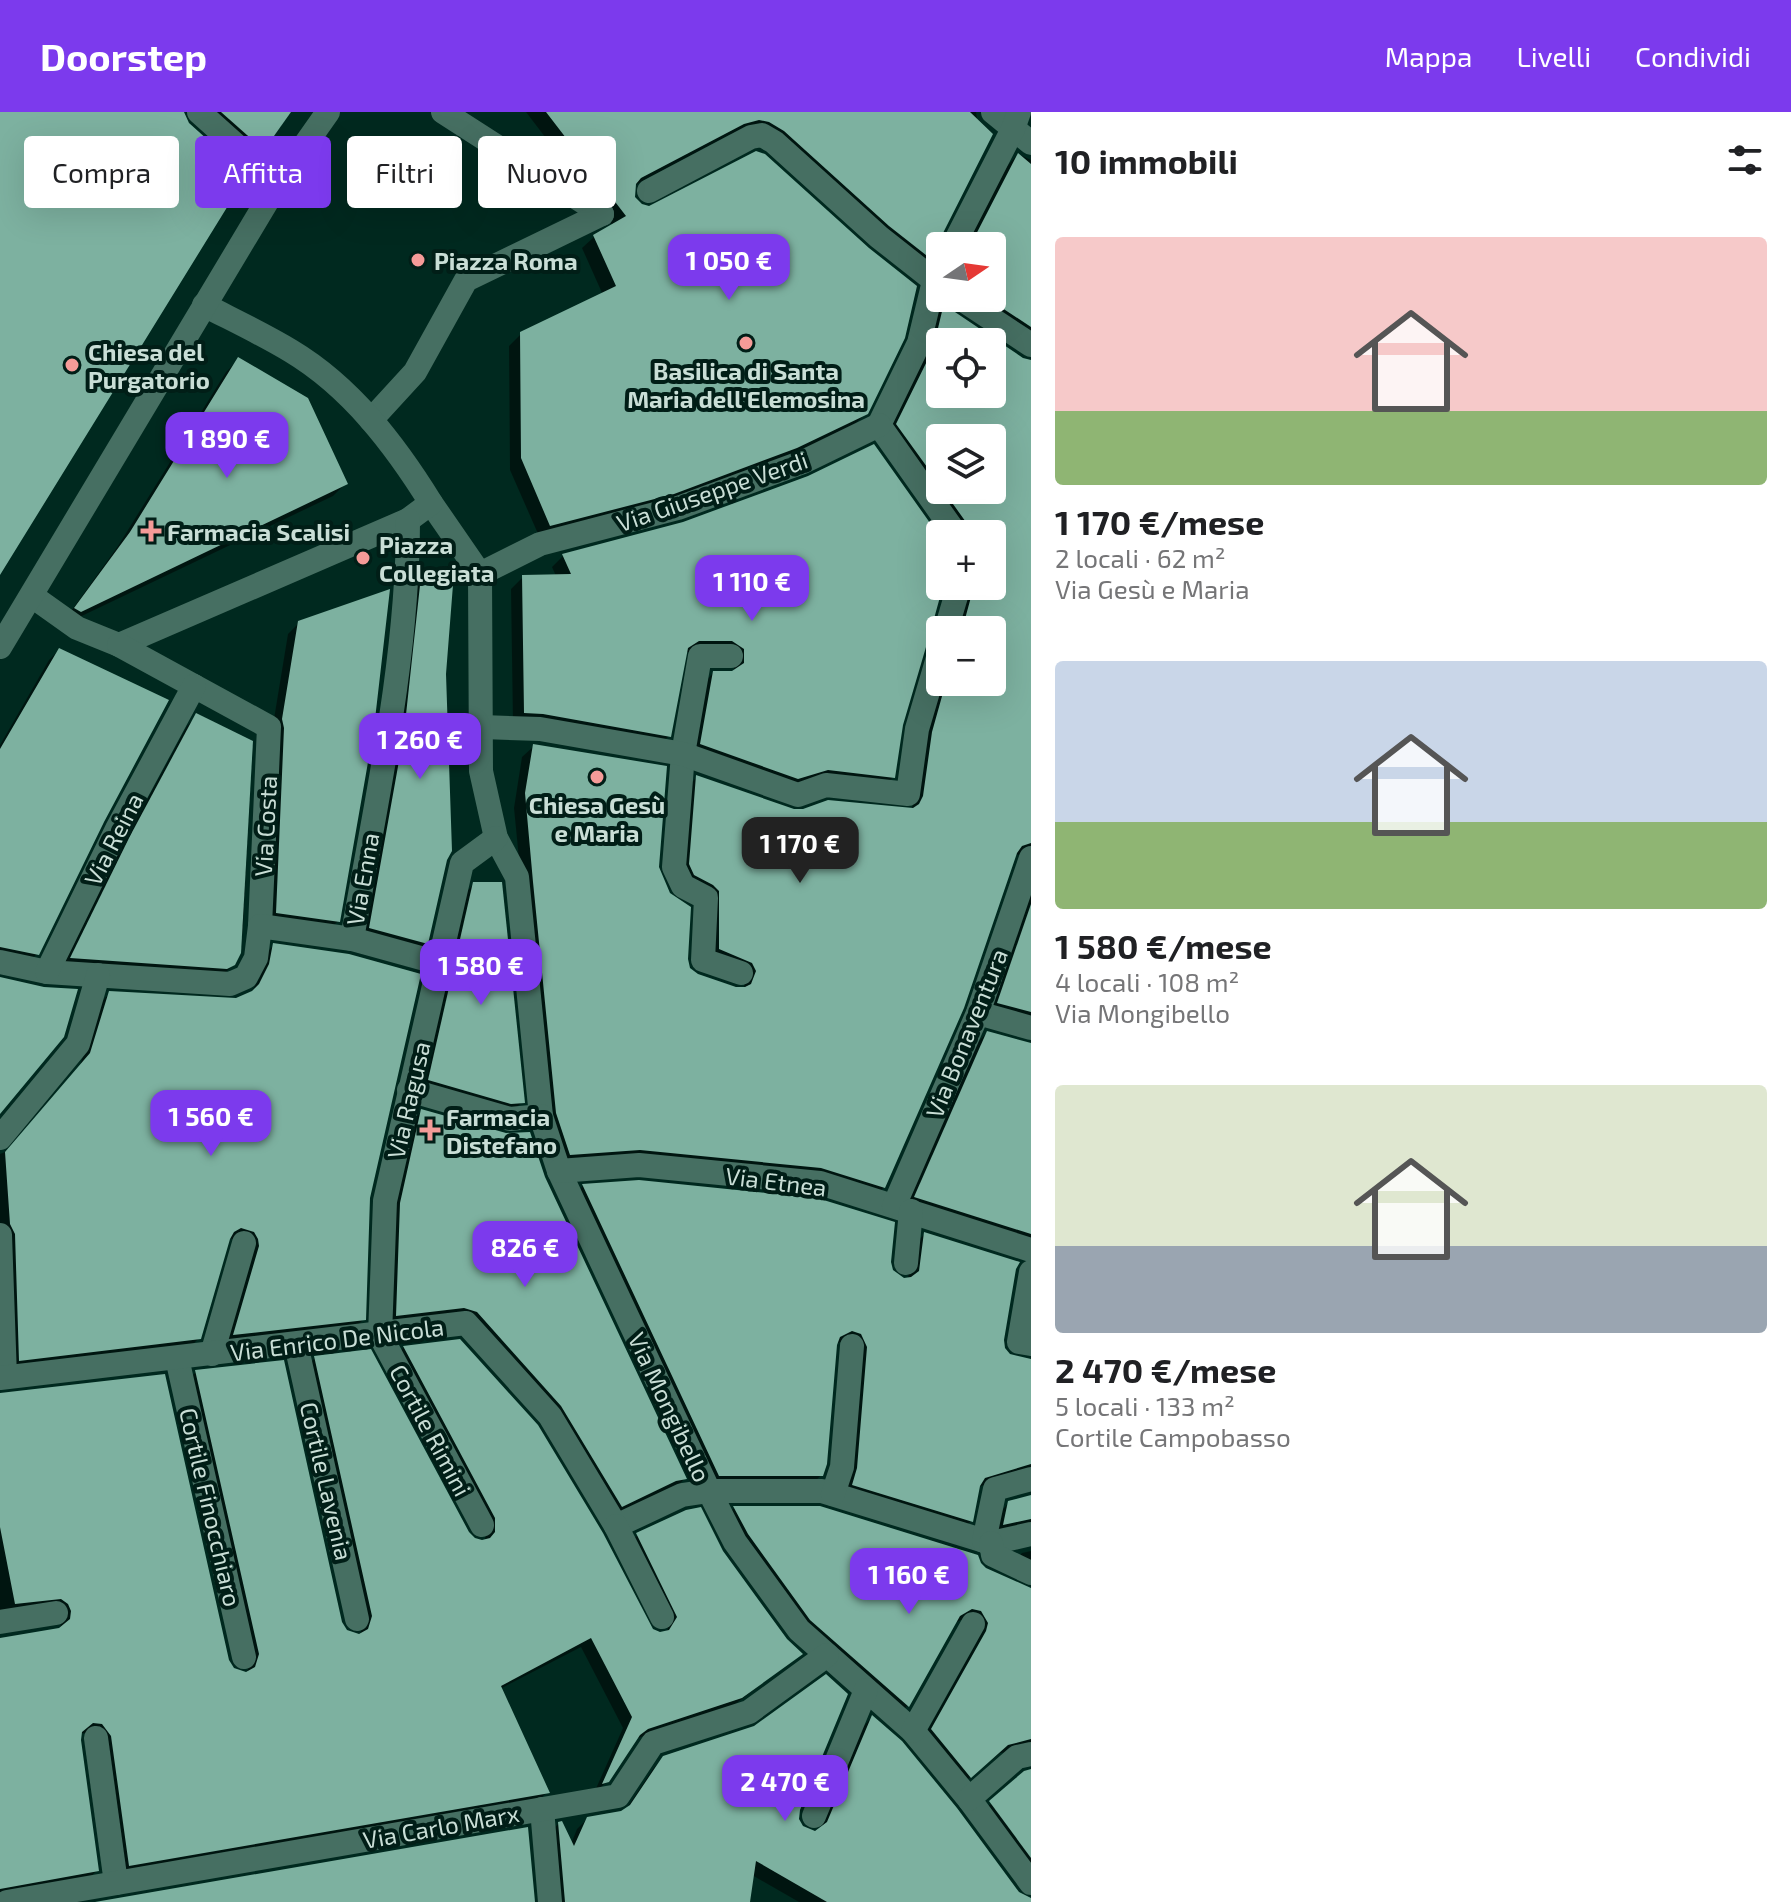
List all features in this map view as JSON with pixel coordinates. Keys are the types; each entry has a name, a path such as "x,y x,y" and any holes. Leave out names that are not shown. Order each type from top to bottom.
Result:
{"street":[{"path":"199,112 226,136"},
{"path":"311,136 328,112"},
{"path":"371,420 415,372 466,280 602,214 443,112"},
{"path":"961,232 1021,128 993,112"},
{"path":"649,191 751,137 762,135 774,142 879,237 926,270"},
{"path":"0,647 263,208"},
{"path":"204,305 293,352 348,394 405,460 480,574"},
{"path":"928,312 919,343 879,425 946,520"},
{"path":"981,312 1031,345"},
{"name":"Via Giuseppe Verdi","path":"480,574 540,544 678,508 803,462 879,425"},
{"path":"119,645 408,520 431,503"},
{"name":"Via Enna","path":"352,939 385,749 408,581 408,520"},
{"name":"Via Mongibello","path":"480,574 481,771 496,838 517,877 541,1116 559,1171 735,1542 799,1630 913,1731 969,1799 1031,1883"},
{"path":"32,596 77,628 119,645 188,696"},
{"path":"731,656 700,656 683,754 674,867 683,886 706,898 703,960 741,973"},
{"name":"Via Costa","path":"0,962 47,972 230,984 246,977 256,958 260,926 269,727 188,696"},
{"name":"Via Reina","path":"47,972 117,829 188,696"},
{"path":"482,727 540,729 683,754 798,795 826,785 908,794 917,729 927,696"},
{"name":"Via Ragusa","path":"380,1335 385,1201 409,1090 462,863 496,838"},
{"name":"Via Bonaventura","path":"906,1263 903,1209 1026,892 1031,858"},
{"path":"260,926 352,939 439,963"},
{"path":"0,1138 78,1044 98,975"},
{"path":"978,1013 1031,1028"},
{"path":"409,1090 510,1119 541,1116"},
{"name":"Via Etnea","path":"559,1171 639,1165 820,1183 1031,1250"},
{"path":"0,1235 3,1378"},
{"path":"212,1354 244,1243"},
{"path":"1031,1272 1019,1342 1031,1344"},
{"name":"Via Enrico De Nicola","path":"3,1378 466,1323 550,1416 616,1526"},
{"name":"Cortile Rimini","path":"380,1335 482,1525"},
{"name":"Cortile Lavenia","path":"296,1344 357,1619"},
{"path":"833,1494 842,1467 852,1346"},
{"name":"Cortile Finocchiaro","path":"177,1358 244,1657"},
{"path":"1031,1479 995,1489 988,1542 993,1555 1031,1573"},
{"path":"662,1617 616,1526 682,1495 709,1491 822,1491 988,1542 1031,1534"},
{"path":"0,1622 56,1613"},
{"path":"913,1731 973,1624"},
{"name":"Via Carlo Marx","path":"7,1902 618,1796 653,1743 749,1712 827,1655"},
{"path":"814,1816 866,1690"},
{"path":"96,1738 116,1883"},
{"path":"969,1799 1017,1757 1031,1754"},
{"path":"542,1809 550,1902"}],"building":[{"path":"0,112 184,112 189,123 204,136 195,136 195,208 227,208 0,575"},
{"path":"221,112 291,112 274,136 248,136"},
{"path":"546,112 970,112 993,134 944,232 926,232 926,255 889,226 784,131 769,122 759,120 744,124 641,178 636,184 635,197 649,206 756,151 765,154 869,248 917,286 905,338 868,414 797,448 674,494 550,526 521,458 520,332 616,286 593,235 626,216 616,203 616,136 564,136"},
{"path":"1018,153 1031,164 1031,327 1006,311 1006,232 977,232"},
{"path":"942,312 955,312 979,328 938,328"},
{"path":"1006,347 1031,360 1031,843 1022,846 1017,853 964,1008 885,1188 821,1168 640,1150 570,1155 556,1113 533,882 525,793 533,744 667,766 659,867 670,893 691,907 690,968 698,974 745,987 751,984 756,971 752,963 719,949 719,891 694,875 689,864 696,775 794,809 828,800 913,808 923,796 932,732 942,696 1006,696 1006,616 966,616 970,600 1006,600 1006,520 964,520 953,504 1006,504 1006,424 926,424 926,466 896,424 926,363 926,408 1006,408"},
{"path":"238,357 308,398 348,484 81,612 74,608 130,532"},
{"path":"874,444 928,520 926,600 939,600 935,616 926,616 926,647 903,725 895,778 828,770 798,779 700,744 713,671 732,671 744,663 744,649 732,641 699,641 688,648 671,737 524,713 522,575 571,574 562,554 683,522 808,476"},
{"path":"454,572 446,674 452,851 447,860 428,944 369,928 404,733 421,576"},
{"path":"390,589 374,728 340,922 276,913 282,719 298,621"},
{"path":"59,648 169,700 104,822 39,955 0,947 0,749"},
{"path":"196,713 253,741 241,953 235,965 227,969 70,958 130,836"},
{"path":"473,882 502,882 525,1103 511,1104 428,1080"},
{"path":"1031,904 1031,1012 997,1003"},
{"path":"273,943 349,954 421,974 370,1198 366,1320 233,1335 259,1246 254,1232 241,1228 230,1239 201,1339 19,1361 15,1234 10,1224 5,1152 90,1053 109,991 236,998 259,984 269,964"},
{"path":"0,977 44,987 78,989 64,1037 0,1114"},
{"path":"987,1031 1031,1043 1031,1234 914,1197"},
{"path":"421,1109 506,1133 530,1132 545,1177 687,1479 676,1481 622,1507 561,1406 477,1312 464,1308 396,1316 400,1203"},
{"path":"639,1180 817,1198 895,1222 891,1262 893,1270 904,1278 919,1271 924,1232 1020,1262 1016,1269 1004,1340 1010,1354 1031,1359 1031,1464 985,1478 980,1486 973,1522 852,1485 857,1468 867,1347 861,1334 852,1331 840,1337 837,1345 827,1464 823,1476 719,1476 582,1184"},
{"path":"460,1339 538,1425 603,1533 653,1629 660,1632 669,1630 677,1617 636,1533 686,1510 701,1507 723,1551 787,1639 803,1654 742,1698 648,1729 640,1735 609,1782 602,1784 632,1717 591,1638 501,1686 550,1793 129,1866 111,1736 102,1724 93,1723 82,1732 81,1740 99,1871 0,1889 0,1638 59,1628 70,1619 71,1611 61,1599 15,1604 0,1527 0,1393 165,1374 229,1660 234,1668 246,1672 255,1667 259,1654 195,1370 284,1360 342,1622 347,1630 359,1634 368,1629 372,1616 314,1356 371,1349 469,1532 482,1540 490,1538 495,1532 495,1518 403,1346"},
{"path":"1031,1495 1031,1519 1003,1525 1008,1501"},
{"path":"733,1506 820,1506 978,1555 986,1568 1031,1588 1031,1739 1008,1745 971,1778 931,1729 986,1631 988,1623 981,1611 972,1609 960,1616 909,1707 810,1620 748,1534"},
{"path":"826,1674 848,1694 800,1810 799,1819 803,1826 815,1831 827,1822 872,1715 902,1741 957,1808 1019,1892 1031,1898 1031,1902 827,1902 756,1861 750,1902 565,1902 558,1822 562,1821 574,1846 587,1817 621,1811 630,1805 663,1756 754,1726"},
{"path":"1031,1769 1031,1858 989,1801 1024,1771"},
{"path":"528,1827 535,1902 95,1902"}],"place":[{"name":"Piazza Roma","path":"418,260"},
{"name":"Basilica di Santa Maria dell'Elemosina","path":"746,343"},
{"name":"Chiesa del Purgatorio","path":"72,365"},
{"name":"Farmacia Scalisi","path":"151,531"},
{"name":"Piazza Collegiata","path":"363,558"},
{"name":"Chiesa Gesù e Maria","path":"597,777"},
{"name":"Farmacia Distefano","path":"430,1130"}]}
